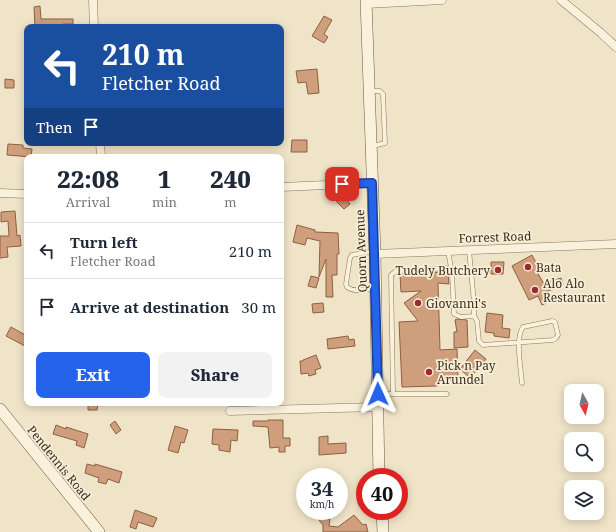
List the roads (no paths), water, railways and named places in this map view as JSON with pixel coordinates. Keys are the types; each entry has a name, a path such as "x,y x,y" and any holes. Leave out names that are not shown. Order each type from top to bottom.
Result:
{"street":[{"path":"93,0 94,24"},
{"path":"366,2 442,0"},
{"path":"561,0 596,28 616,47"},
{"name":"Quorn Avenue","path":"366,2 375,252 379,468"},
{"path":"284,187 372,183"},
{"path":"0,193 24,194"},
{"name":"Forrest Road","path":"375,252 448,251 616,244"},
{"path":"230,411 377,407"},
{"name":"Pendennis Road","path":"0,409 99,532"},
{"path":"382,520 383,532"}],"lane":[{"path":"469,250 474,316 477,321 480,343 483,345 519,342 553,340 558,335 555,322 552,321 523,326 520,331 519,342 522,383"},
{"path":"448,251 451,268 454,314 461,317 474,316"},
{"path":"375,252 352,255 350,258 346,284 351,290 356,291 375,288"},
{"path":"393,394 391,275 396,271 451,268"},
{"path":"378,394 447,394"}],"place":[{"name":"Bata","path":"528,267"},
{"name":"Tudely Butchery","path":"498,270"},
{"name":"Alo Alo Restaurant","path":"535,290"},
{"name":"Giovanni's","path":"418,303"},
{"name":"Pick n Pay Arundel","path":"429,372"}]}
